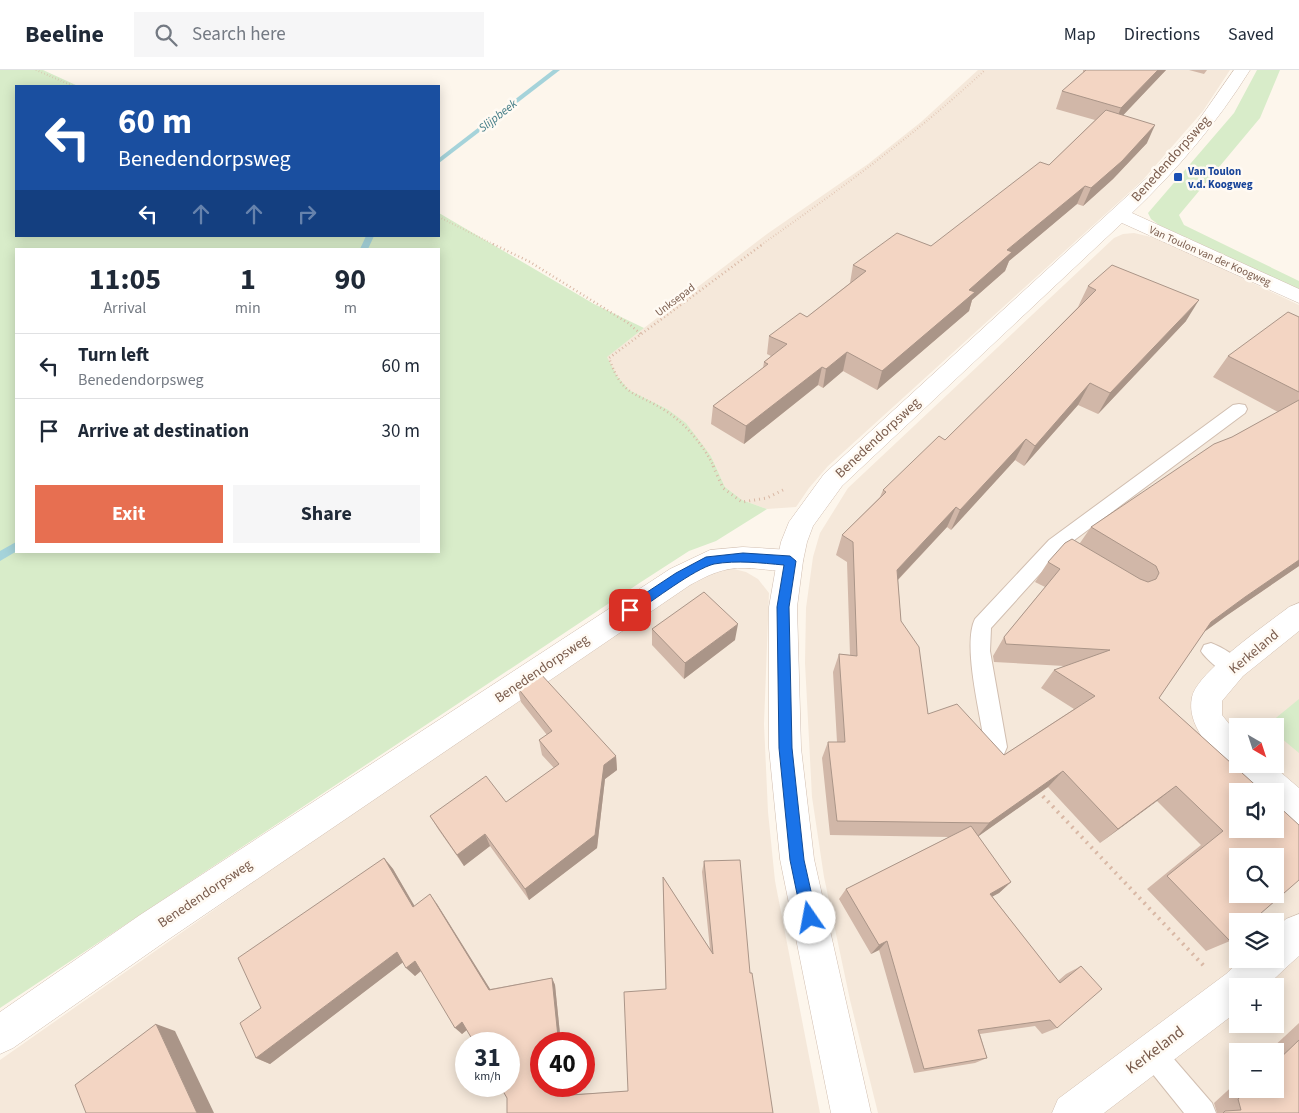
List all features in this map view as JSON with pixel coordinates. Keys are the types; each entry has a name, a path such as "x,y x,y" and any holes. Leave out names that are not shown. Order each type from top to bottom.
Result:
{"street":[{"name":"Benedendorpsweg","path":"0,1035 153,928 680,577 710,560 743,557 790,561 794,542 802,522 833,480 1120,215 1169,165 1227,96 1242,70"},
{"name":"Van Toulon van der Koogweg","path":"1120,215 1299,297"},
{"path":"790,561 783,607 785,738 797,860 851,1113"},
{"name":"Kerkeland","path":"1229,747 1221,740 1207,718 1207,697 1222,659 1295,623"},
{"path":"1258,773 1299,808"},
{"path":"1284,945 1299,932"},
{"name":"Kerkeland","path":"1247,978 1259,968"},
{"name":"Kerkeland","path":"1072,1113 1229,994"}],"lane":[{"path":"996,747 980,651 982,625 1055,544 1239,409"},
{"path":"1055,544 1094,568"},
{"path":"1152,1053 1202,1113"}],"path":[{"path":"36,70 71,85"},
{"name":"Unksepad","path":"833,480 803,480 768,498 742,502 723,488 708,457 682,423 666,411 628,391 616,378 609,358 761,245 858,176 945,107 985,70"},
{"path":"440,217 530,262 628,323 642,335"},
{"path":"996,747 1229,983"}],"shaded area":[{"path":"978,70 1230,70 1203,111 1142,181 828,466 796,507 767,509 742,500 725,487 711,456 667,409 629,390 617,376 606,357 767,234 868,164 921,122"},
{"path":"1134,233 1160,239 1299,305 1299,1113 878,1113 850,1000 824,877 812,797 805,663 806,608 813,557 820,533 848,488 1114,238 1123,234"},
{"path":"730,568 746,572 758,579 769,593 764,724 768,812 775,881 820,1113 0,1113 0,1060 430,758 709,571"}],"green space":[{"path":"0,70 43,70 76,85 15,85 15,237 440,237 440,214 594,304 644,328 607,357 617,376 629,390 667,409 686,423 711,456 725,487 742,500 767,509 716,541 689,551 0,1008"},
{"path":"1257,70 1280,70 1260,118 1179,215 1184,225 1299,281 1299,289 1159,225 1151,219 1148,213 1234,113"},
{"path":"1299,699 1299,753 1284,740 1284,718 1276,718"}],"building":[{"path":"1086,70 1158,70 1121,108 1062,91"},
{"path":"1106,110 1155,125 1122,161 1091,188 1085,186 1007,250 1012,252 969,290 975,292 882,371 847,352 826,369 822,367 746,426 713,406 768,364 764,362 787,344 769,336 800,313 807,317 866,271 853,265 897,233 931,246 1040,162 1049,165"},
{"path":"1112,265 1199,300 1110,393 1090,383 1035,446 1026,439 960,510 956,507 897,570 901,621 919,647 928,714 957,704 1004,755 1095,696 1054,670 1110,650 1006,644 1004,637 1060,569 1048,562 1065,543 1072,539 1140,579 1148,582 1156,579 1159,573 1156,566 1091,527 1214,444 1232,437 1299,400 1299,560 1211,622 1159,698 1229,761 1229,773 1242,773 1253,783 1229,783 1229,838 1284,838 1284,811 1299,825 1299,880 1284,893 1284,848 1229,848 1229,903 1273,903 1261,913 1229,913 1229,940 1167,876 1223,831 1176,786 1118,829 1063,771 989,823 837,821 828,742 845,742 839,654 857,656 853,542 842,535 886,492 883,490 939,436 945,440 1096,290 1088,286"},
{"path":"1288,312 1299,317 1299,392 1228,356"},
{"path":"704,592 738,624 685,663 652,629"},
{"path":"539,672 616,756 604,765 595,835 525,889 485,834 457,855 430,816 486,776 506,802 559,764 539,740 552,731 517,687"},
{"path":"971,826 1011,882 990,894 1060,983 1081,966 1102,989 1057,1028 1050,1020 978,1030 987,1058 924,1069 887,941 879,945 846,889"},
{"path":"384,858 413,907 430,894 489,990 552,978 557,1032 530,1032 530,1097 595,1097 595,1093 628,1091 624,992 666,989 663,877 713,954 704,861 740,860 750,973 752,973 773,1113 507,1113 506,1097 520,1097 520,1032 468,1032 462,1022 455,1028 415,961 406,968 397,952 256,1058 240,1023 261,1008 238,958"},
{"path":"156,1024 197,1113 86,1113 75,1085"},
{"path":"1299,1040 1299,1113 1223,1113 1225,1111 1241,1110 1239,1098 1284,1098 1284,1054"}],"waterway":[{"name":"Slijpbeek","path":"440,160 557,70"},
{"name":"Slijpbeek","path":"364,248 370,237"},
{"name":"Slijpbeek","path":"0,557 15,547"}],"place":[{"name":"Van Toulon v.d. Koogweg","path":"1178,177"}],"route":[{"path":"630,610 710,560 743,557 790,561 783,607 786,748 797,860 810,918"}]}
